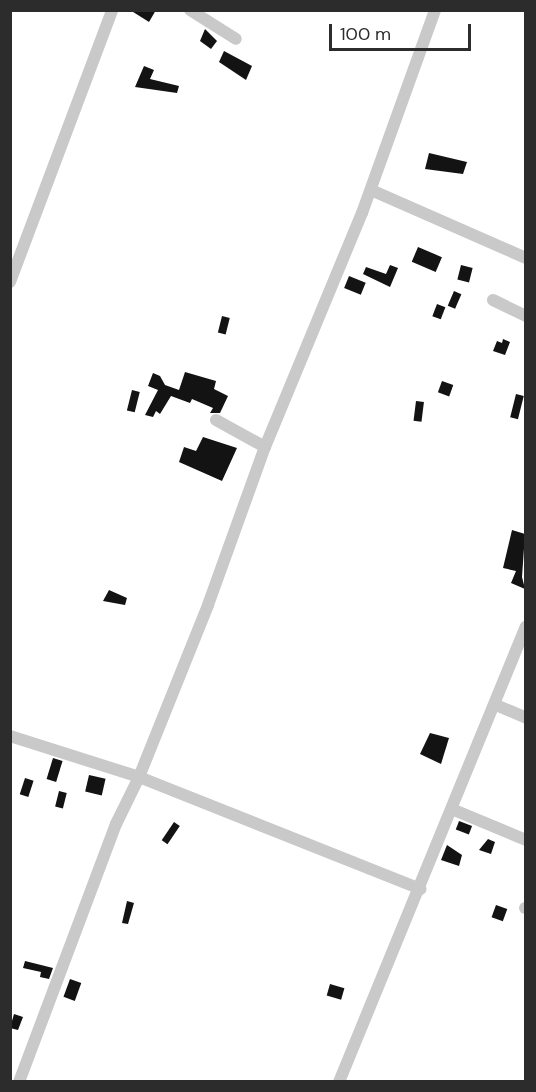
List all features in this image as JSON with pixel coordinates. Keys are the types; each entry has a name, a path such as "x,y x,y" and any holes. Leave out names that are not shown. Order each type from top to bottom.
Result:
{"street":[{"path":"10,282 112,10"},
{"path":"190,10 236,39"},
{"path":"19,1082 116,824 139,777 208,606 265,447 371,190 435,10"},
{"path":"371,190 525,258"},
{"path":"493,300 525,316"},
{"path":"216,420 265,447"},
{"path":"339,1082 454,810 525,627"},
{"path":"496,705 525,718"},
{"path":"10,736 139,777 421,889"},
{"path":"454,810 525,840"}],"building":[{"path":"130,10 156,10 149,22"},
{"path":"205,29 217,41 211,49 200,41"},
{"path":"224,51 252,66 246,80 219,62"},
{"path":"144,66 154,70 150,79 179,86 177,93 135,87"},
{"path":"429,153 467,162 463,174 425,169"},
{"path":"418,247 442,257 436,272 412,262"},
{"path":"390,265 398,268 390,287 363,274 366,267 386,274"},
{"path":"461,265 473,268 469,282 457,280"},
{"path":"349,276 366,283 361,295 344,288"},
{"path":"454,291 461,294 455,309 448,306"},
{"path":"437,304 445,307 441,319 432,316"},
{"path":"222,316 230,318 226,334 218,332"},
{"path":"503,339 510,342 505,355 493,351 497,341 502,343"},
{"path":"185,372 216,381 214,389 228,396 220,413 210,413 213,408 192,399 190,403 171,396 160,414 156,411 153,417 145,415 158,390 148,386 153,373 160,376 165,385 179,390"},
{"path":"442,381 453,385 449,396 438,392"},
{"path":"132,390 140,392 135,412 127,410"},
{"path":"516,394 524,396 518,419 510,417"},
{"path":"416,401 424,402 422,422 414,421"},
{"path":"203,437 237,448 222,481 179,462 184,447 196,451"},
{"path":"512,530 525,534 522,577 525,589 511,583 516,571 503,568"},
{"path":"109,590 127,598 125,605 103,601"},
{"path":"430,733 449,738 441,764 420,754"},
{"path":"53,758 63,761 56,782 47,779"},
{"path":"89,775 106,779 102,795 85,792"},
{"path":"25,778 34,781 28,797 20,794"},
{"path":"59,791 67,793 63,808 55,807"},
{"path":"459,821 472,826 469,834 456,829"},
{"path":"174,822 180,826 168,844 162,840"},
{"path":"488,839 495,842 491,854 479,850"},
{"path":"447,845 462,855 459,866 441,860"},
{"path":"127,901 134,903 128,924 122,923"},
{"path":"496,905 507,909 503,921 492,917"},
{"path":"25,961 53,968 49,979 40,977 41,972 23,968"},
{"path":"70,979 81,983 75,1001 64,997"},
{"path":"330,984 344,988 341,1000 327,996"},
{"path":"14,1014 23,1017 18,1030 10,1028"}]}
